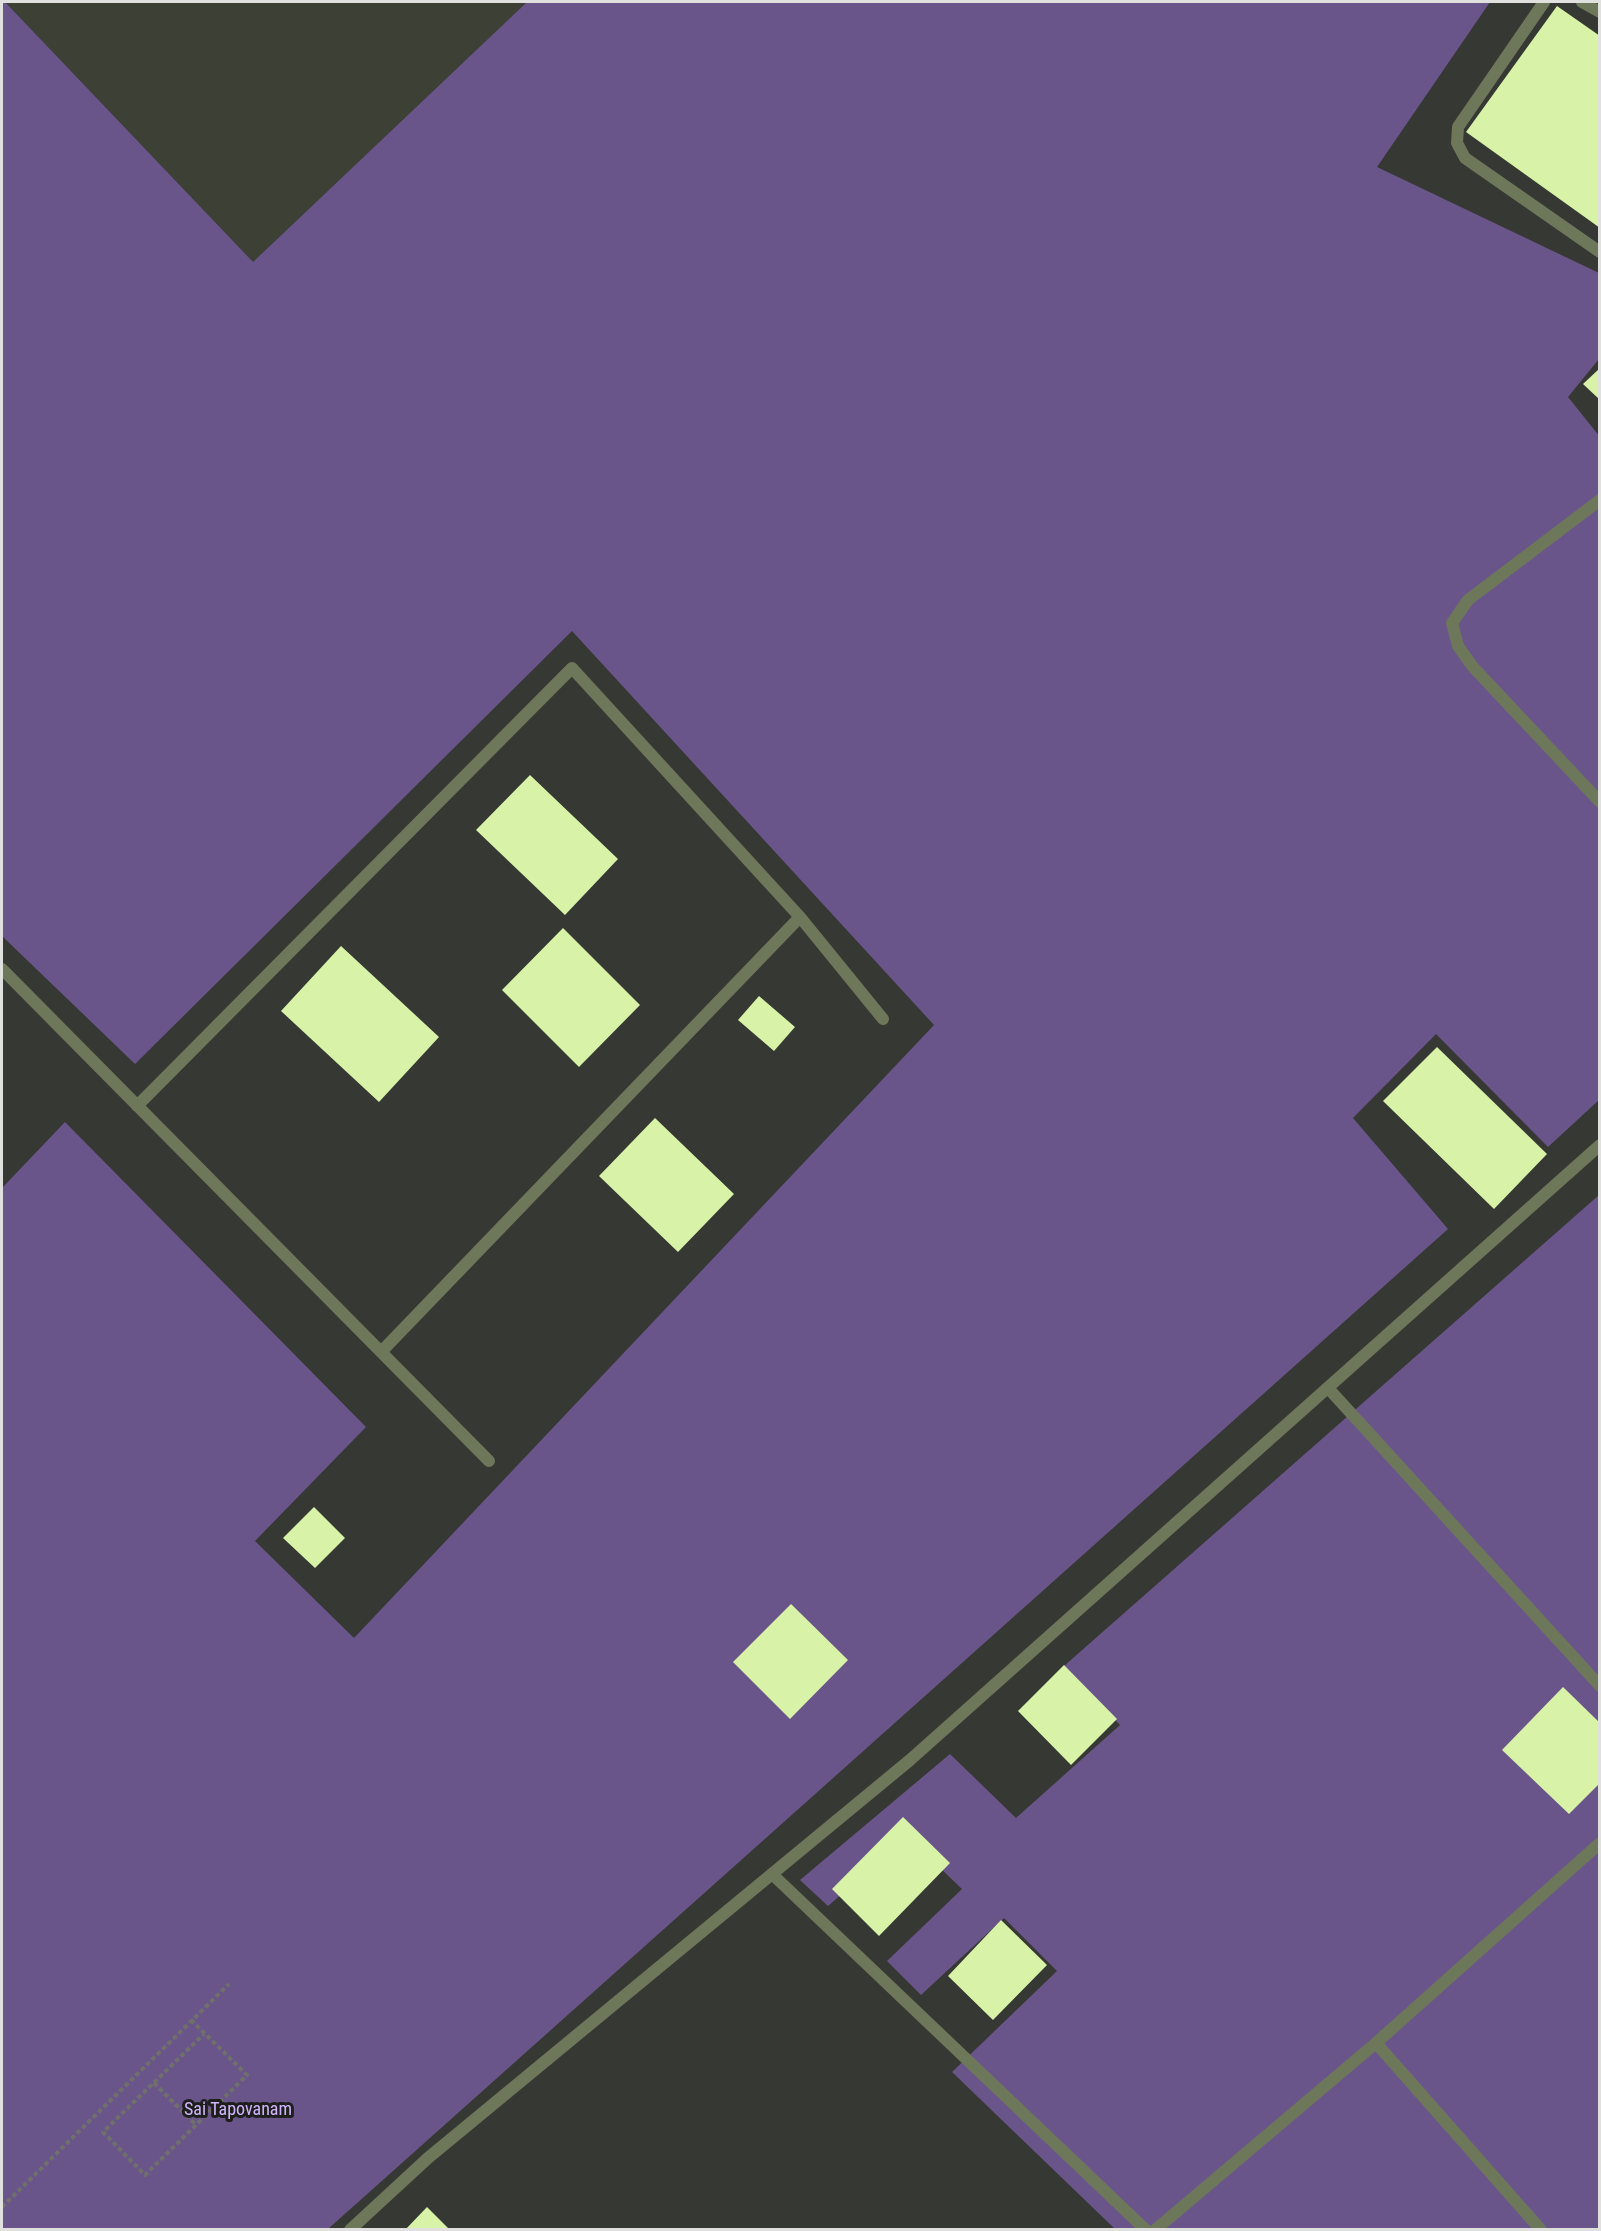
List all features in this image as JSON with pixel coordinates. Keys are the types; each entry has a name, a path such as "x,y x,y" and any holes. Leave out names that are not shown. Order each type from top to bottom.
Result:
{"street":[{"path":"1544,2 1458,127 1457,143 1465,158 1599,252"},
{"path":"1582,2 1599,12"},
{"path":"1598,797 1473,667 1458,646 1452,623 1468,600 1599,500"},
{"path":"137,1106 572,669 800,917 883,1019"},
{"path":"381,1352 800,917"},
{"path":"2,969 489,1461"},
{"path":"351,2229 428,2158 910,1760 1599,1145"},
{"path":"1328,1389 1599,1686"},
{"path":"1155,2229 1376,2043 1599,1843"},
{"path":"772,1874 1146,2229"},
{"path":"1376,2043 1541,2229"}],"path":[{"path":"2,2207 228,1984"},
{"path":"191,2020 247,2075 145,2175 103,2132 204,2034"},
{"path":"154,2083 196,2125"}],"shaded area":[{"path":"5,2 527,2 253,262"}],"green space":[{"name":"Sai Tapovanam","path":"2,2 5,2 253,262 527,2 1490,2 1377,167 1599,273 1599,359 1568,397 1600,437 1599,1100 1548,1147 1436,1034 1353,1118 1448,1229 328,2229 2,2229 2,1188 65,1122 366,1427 255,1541 354,1638 934,1025 572,631 135,1064 2,936"},
{"path":"1599,1195 1599,2229 1115,2229 952,2072 1057,1971 1004,1918 921,1995 887,1961 962,1889 908,1837 828,1906 800,1880 950,1754 1016,1818 1120,1725 1064,1666"}],"building":[{"path":"1557,6 1600,36 1600,228 1466,132"},
{"path":"1600,368 1600,400 1583,384"},
{"path":"530,775 618,859 565,915 476,830"},
{"path":"563,928 640,1005 579,1067 502,990"},
{"path":"341,946 439,1037 379,1102 281,1011"},
{"path":"759,996 795,1027 774,1051 738,1020"},
{"path":"1437,1047 1547,1154 1494,1209 1383,1101"},
{"path":"655,1118 734,1194 678,1252 599,1176"},
{"path":"314,1507 345,1538 315,1568 283,1538"},
{"path":"791,1604 848,1660 790,1719 733,1662"},
{"path":"1064,1665 1117,1719 1071,1765 1018,1711"},
{"path":"1563,1687 1600,1723 1600,1783 1569,1814 1502,1750"},
{"path":"903,1817 950,1863 879,1936 832,1889"},
{"path":"1001,1920 1047,1965 993,2020 948,1976"},
{"path":"427,2207 450,2230 405,2230"}]}
